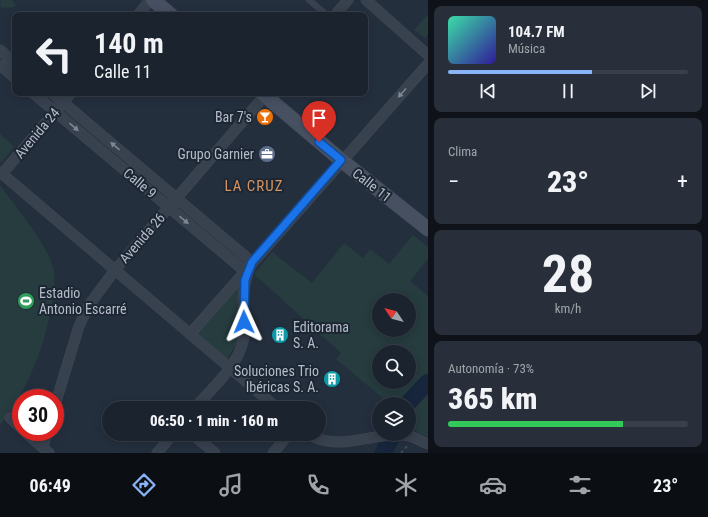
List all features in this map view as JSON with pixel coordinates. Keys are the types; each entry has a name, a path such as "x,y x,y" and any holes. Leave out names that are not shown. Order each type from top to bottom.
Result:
{"main road":[{"path":"152,0 167,12"},
{"name":"Calle 11","path":"267,96 341,160 428,229"}],"street":[{"path":"141,12 152,0"},
{"path":"338,12 348,0"},
{"path":"366,0 428,56"},
{"path":"0,50 12,60"},
{"path":"190,334 246,272 252,262 341,160 428,64"},
{"path":"0,66 12,76"},
{"name":"Calle 9","path":"37,96 246,272"},
{"name":"Calle 9","path":"56,96 252,262"},
{"name":"Avenida 24","path":"1,173 68,96"},
{"name":"Avenida 26","path":"60,389 84,315 115,270 263,96"},
{"path":"1,173 269,401"},
{"path":"201,401 230,367 243,342 243,298 246,272"},
{"path":"320,441 346,445 376,436 405,435 428,444"},
{"path":"36,441 46,450"},
{"path":"157,453 167,441"},
{"path":"200,441 215,453"},
{"path":"273,453 283,441"}],"lane":[{"path":"309,0 323,12"}],"green space":[{"path":"0,0 11,0 16,4 14,7 1,8"},
{"path":"428,14 428,35 425,38 414,30"},
{"path":"0,134 14,146 2,162 0,161"},
{"name":"Estadio Antonio Escarré","path":"0,185 30,224 43,245 53,267 55,278 46,332 35,365 24,389 12,389 12,408 0,425"},
{"path":"413,235 428,247 428,259 410,281 428,296 428,437 416,431 416,397 381,397 336,359 341,353 254,274 272,252 312,283 344,243 363,258 370,249 389,264"},
{"path":"241,279 237,294 240,332 237,343 227,359 196,332"}],"waterway":[{"path":"414,397 428,382"},
{"path":"383,453 389,441"}],"place":[{"name":"Bar 7's","path":"265,117"},
{"name":"Grupo Garnier","path":"267,154"},
{"name":"Estadio Antonio Escarré","path":"26,301"},
{"name":"Editorama S. A.","path":"280,335"},
{"name":"Soluciones Trio Ibéricas S. A.","path":"332,379"}],"district":[{"name":"LA CRUZ","path":"254,186"}],"route":[{"path":"244,322 243,298 245,280 252,262 341,160 319,142"}]}
